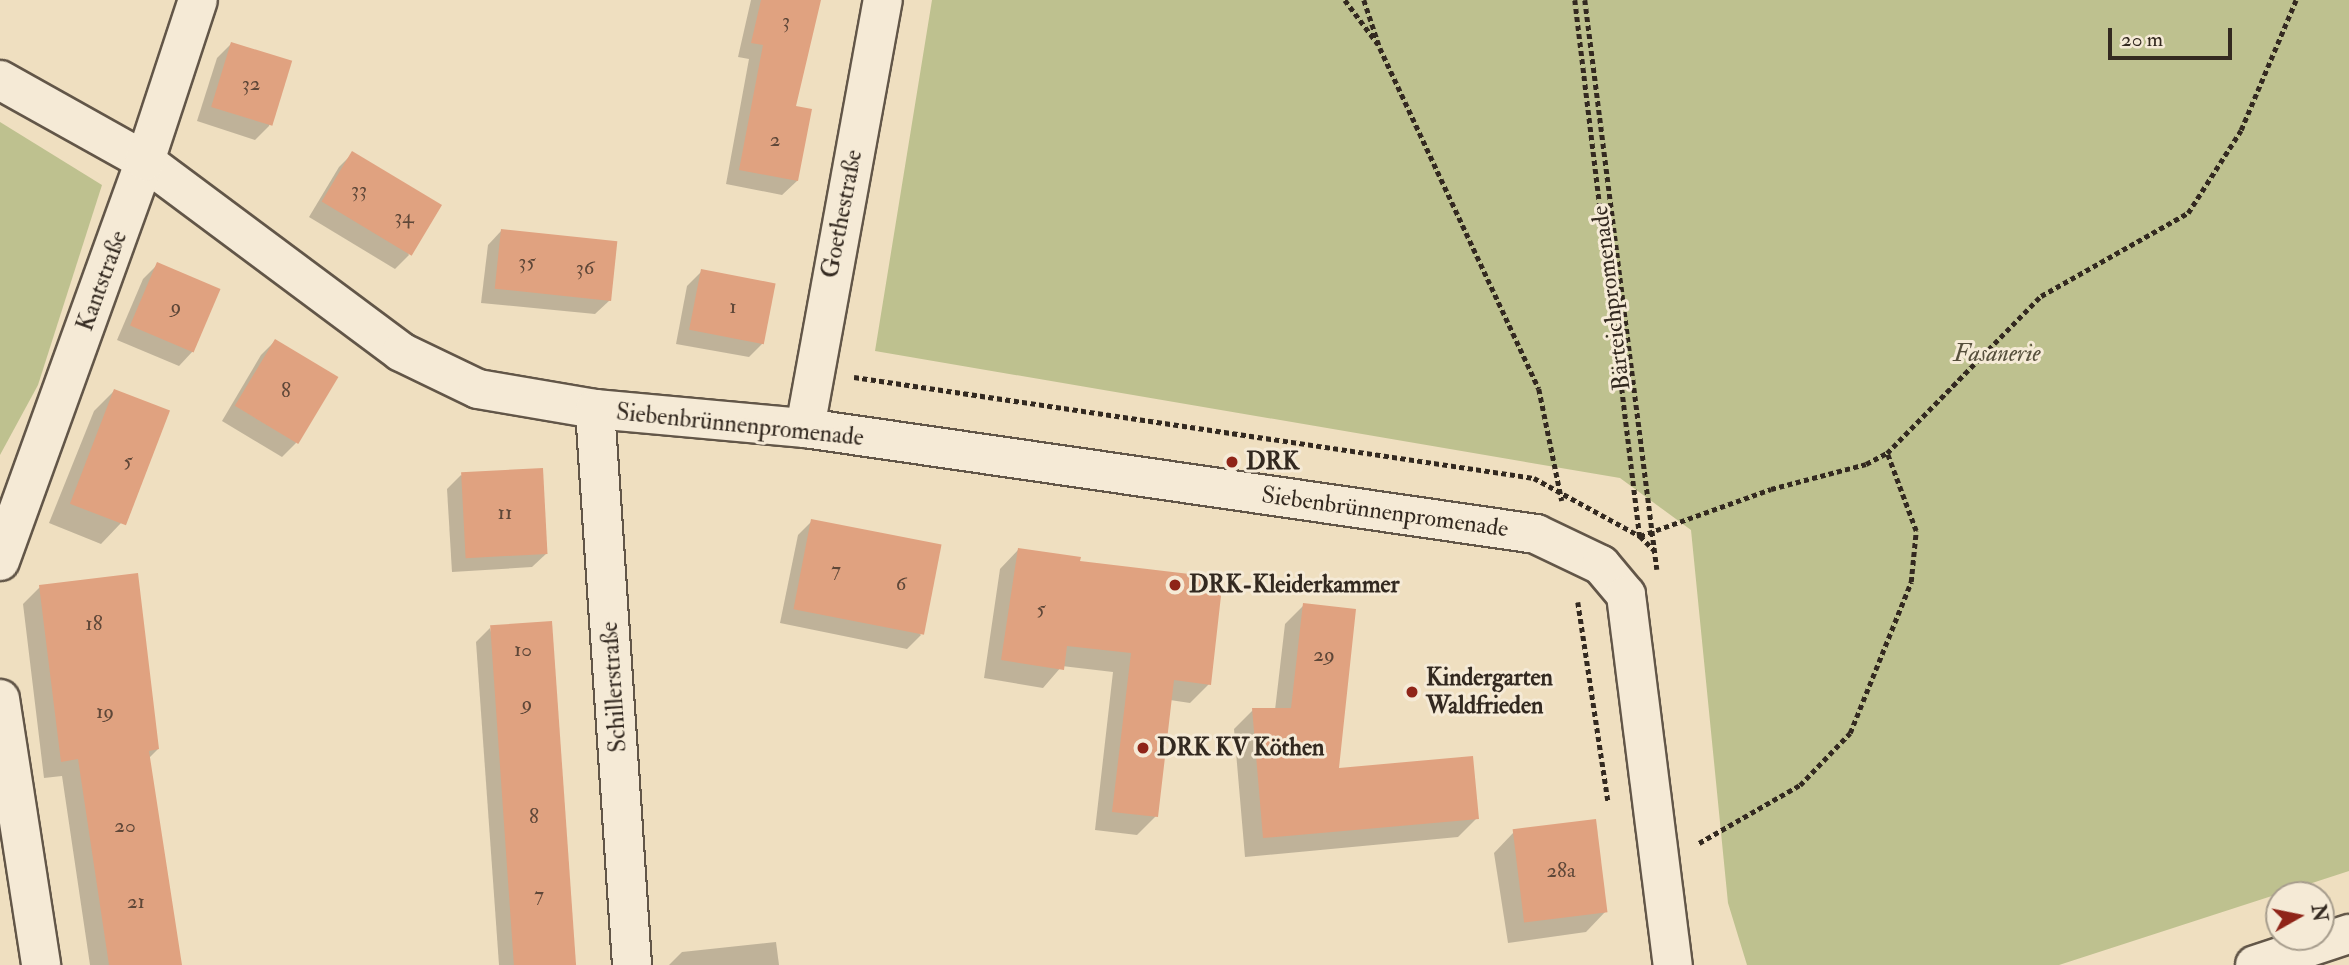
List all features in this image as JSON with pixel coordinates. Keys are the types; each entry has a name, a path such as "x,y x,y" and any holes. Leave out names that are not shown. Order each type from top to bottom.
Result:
{"street":[{"name":"Kantstraße","path":"0,561 145,161 198,0"},
{"name":"Goethestraße","path":"805,428 883,0"},
{"name":"Siebenbrünnenpromenade","path":"0,80 145,161 401,352 478,389 595,409 805,428 1536,534 1566,547"},
{"name":"Schillerstraße","path":"595,409 632,965"},
{"path":"1566,547 1601,565 1626,595 1673,965"},
{"path":"0,699 41,965"},
{"path":"2255,965 2349,934"}],"path":[{"path":"1345,0 1380,48"},
{"path":"1364,0 1380,48 1539,389 1561,491 1569,578 1584,622 1610,814"},
{"name":"Bärteichpromenade","path":"1575,0 1640,536 1626,595"},
{"path":"1585,0 1658,573"},
{"path":"1640,536 1771,489 1866,464 1887,453 2041,296 2188,213 2241,130 2297,0"},
{"path":"814,371 1534,478 1640,536 1655,551"},
{"path":"1657,851 1691,848 1800,785 1850,733 1911,582 1916,531 1887,453"}],"green space":[{"name":"Fasanerie","path":"932,0 2349,0 2349,871 2318,881 2265,881 2265,898 2059,965 1747,965 1728,903 1691,530 1620,478 875,351"},
{"path":"0,122 102,185 38,385 0,455"}],"building":[{"path":"761,0 821,0 796,106 812,109 798,181 739,170 763,45 751,43"},
{"path":"231,42 292,61 272,126 211,107"},
{"path":"352,151 442,205 412,256 322,202"},
{"path":"501,229 617,241 611,301 495,289"},
{"path":"157,262 221,289 194,352 130,326"},
{"path":"701,269 776,284 764,344 689,330"},
{"path":"275,339 338,377 298,444 235,406"},
{"path":"114,389 170,411 126,525 70,504"},
{"path":"543,468 548,554 466,558 461,472"},
{"path":"811,519 942,544 924,635 793,609"},
{"name":"DRK KV Köthen","path":"1018,548 1081,557 1080,561 1223,578 1211,685 1174,680 1158,817 1112,812 1131,653 1067,646 1064,670 1001,660"},
{"path":"138,573 159,749 149,751 182,965 109,965 78,759 61,762 39,585"},
{"name":"Kindergarten Waldfrieden","path":"1303,603 1356,609 1339,768 1473,756 1479,819 1263,838 1252,708 1291,708"},
{"path":"552,621 576,965 514,965 490,625"},
{"path":"1596,819 1607,912 1524,923 1513,829"}],"place":[{"name":"DRK","path":"1232,462"},
{"name":"DRK-Kleiderkammer","path":"1175,585"},
{"name":"Kindergarten Waldfrieden","path":"1412,692"},
{"name":"DRK KV Köthen","path":"1143,748"}]}
